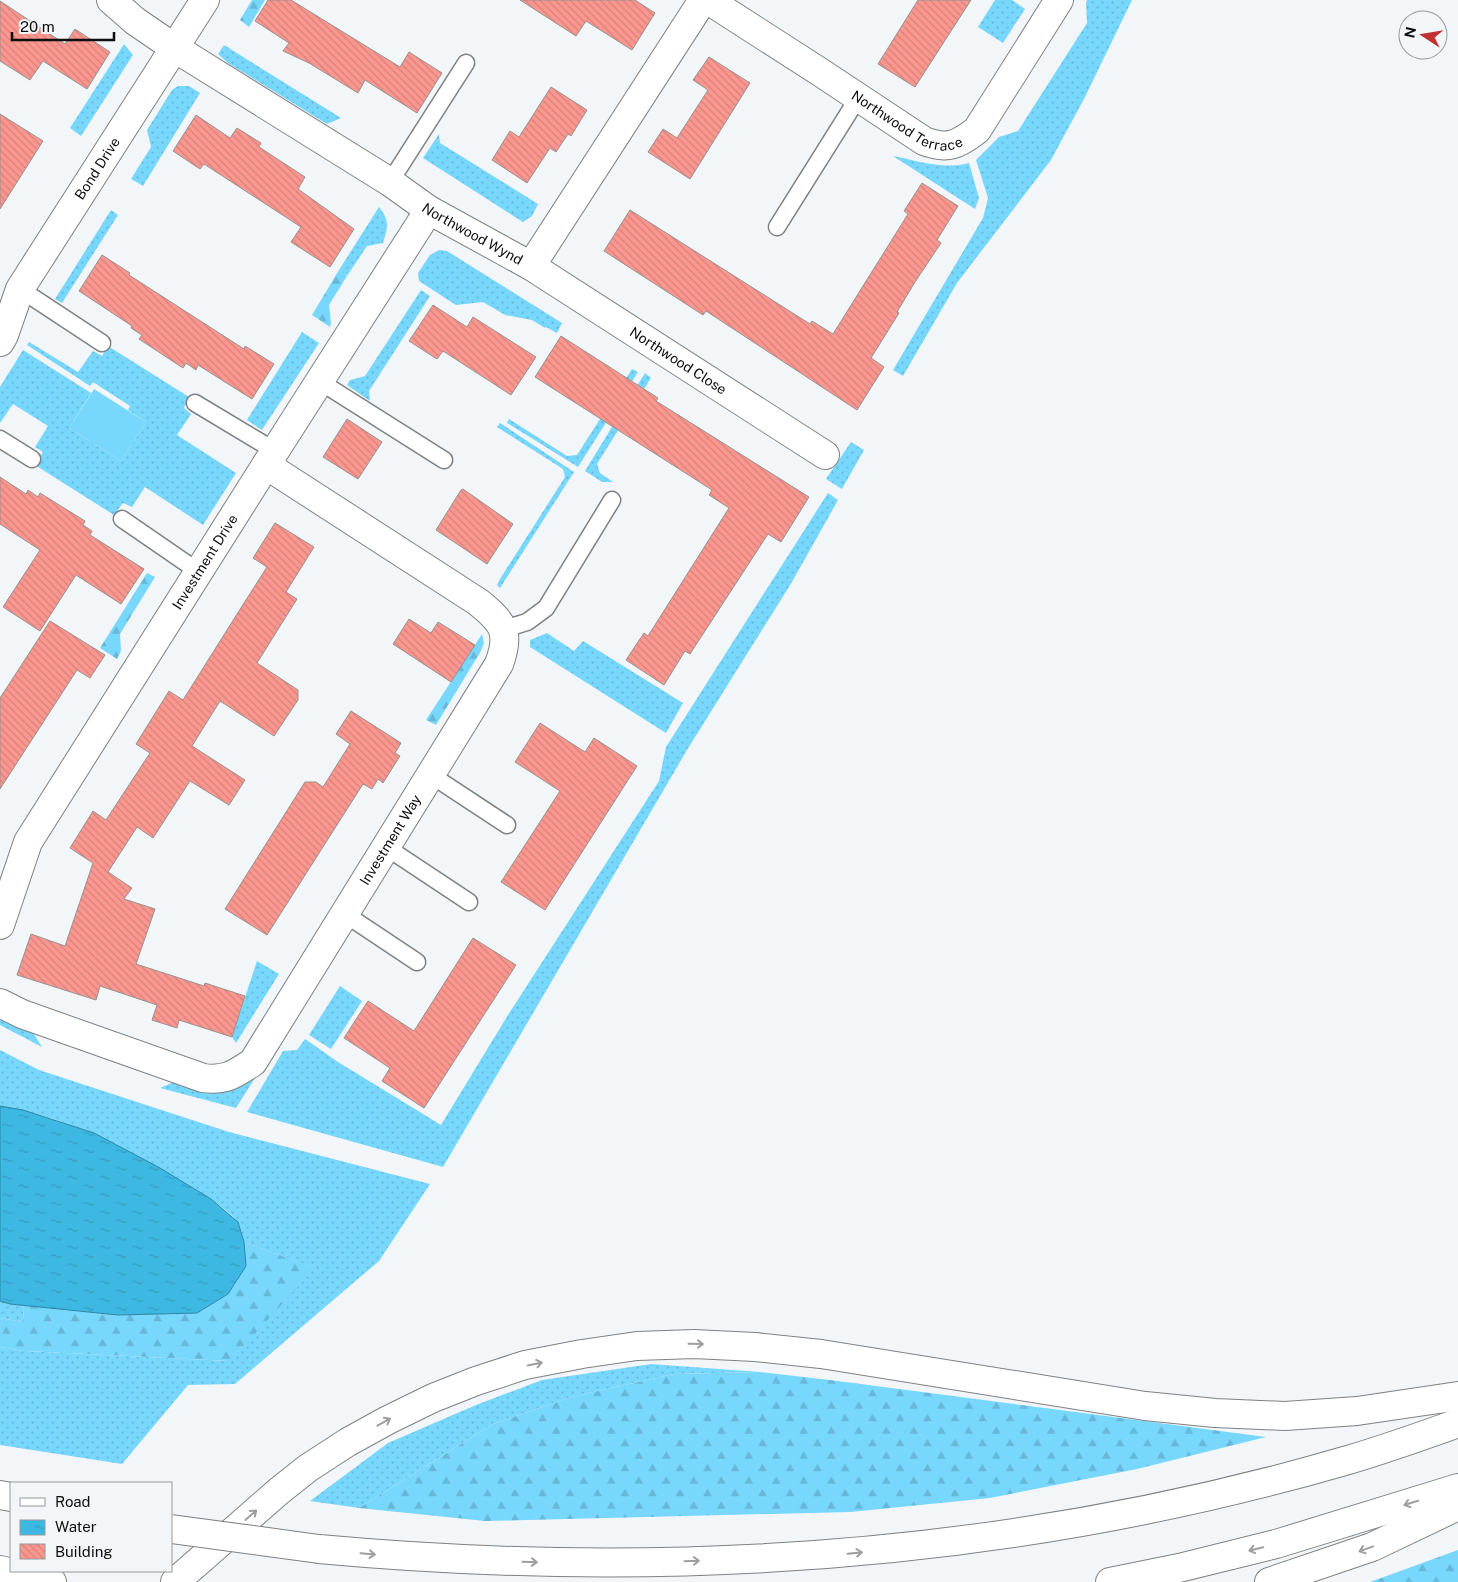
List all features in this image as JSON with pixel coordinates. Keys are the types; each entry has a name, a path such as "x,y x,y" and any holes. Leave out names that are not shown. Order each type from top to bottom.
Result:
{"main road":[{"name":"Northwood Wynd","path":"111,0 135,21 173,48 390,182 429,210 531,266 703,0"},
{"name":"Bond Drive","path":"0,342 4,335 11,299 204,0"},
{"name":"Northwood Terrace","path":"708,0 924,141 937,146 950,146 964,140 977,130 1060,0"},
{"name":"Investment Drive","path":"0,925 28,842 429,210"},
{"name":"Northwood Close","path":"531,266 824,455"},
{"path":"271,458 478,602 490,612 504,629"},
{"name":"Investment Way","path":"0,1003 22,1014 203,1078 216,1080 229,1077 253,1062 499,664 505,643 504,629"},
{"path":"175,1582 279,1491 308,1468 348,1442 433,1398 476,1381 525,1366 582,1354 638,1346 694,1344 755,1346 821,1354 1145,1406 1215,1413 1285,1416 1357,1411 1458,1396"},
{"path":"172,1529 319,1550 421,1557 562,1563 774,1559 942,1544 1099,1519 1260,1484 1350,1460 1458,1423"},
{"path":"1110,1582 1179,1568 1276,1544 1458,1488"},
{"path":"1269,1582 1372,1547 1458,1506"},
{"path":"0,1570 39,1580"}],"lane":[{"path":"390,182 466,63"},
{"path":"777,227 858,98"},
{"path":"11,299 102,343"},
{"path":"320,381 444,460"},
{"path":"195,403 271,458"},
{"path":"0,439 32,459"},
{"path":"504,629 527,622 546,608 612,500"},
{"path":"122,519 199,572"},
{"path":"431,775 507,825"},
{"path":"386,847 469,902"},
{"path":"345,914 416,962"}],"green space":[{"path":"252,0 265,0 249,27 240,20"},
{"path":"995,0 1012,0 1025,9 1003,43 978,27"},
{"path":"1087,0 1132,0 1085,97 1051,160 957,283 903,376 893,370 983,218 988,198 976,160 999,137 1018,131 1087,23"},
{"path":"124,44 133,55 81,136 70,128"},
{"path":"224,45 341,118 327,124 228,63 218,54"},
{"path":"178,86 189,86 200,93 143,186 131,179 151,147 147,130 172,90"},
{"path":"439,134 440,143 538,204 532,216 523,222 423,158"},
{"path":"893,156 950,166 969,163 979,198 975,209"},
{"path":"379,207 385,216 387,224 383,243 367,246 347,276 339,270"},
{"path":"111,210 118,215 62,303 55,299"},
{"path":"439,250 447,251 562,323 557,333 532,320 505,315 483,302 456,305 419,281 418,273 430,255"},
{"path":"339,270 347,276 329,305 330,327 312,315"},
{"path":"421,290 430,296 369,391 370,401 347,385 350,380 365,376"},
{"path":"302,332 319,343 262,430 247,420"},
{"path":"29,342 78,372 93,351 102,356 108,346 189,397 184,408 191,414 177,435 236,473 203,525 145,487 132,507 123,503 114,515 35,465 43,452 35,447 48,426 13,404 0,423 0,387 23,350 91,393 69,428 121,461 146,422 128,410 130,406 93,382 90,386 27,345"},
{"path":"632,369 638,372 578,467 507,423 509,419 567,456 577,455"},
{"path":"645,373 651,378 597,464 600,473 613,482 602,482 585,471"},
{"path":"94,389 146,422 121,461 69,428"},
{"path":"500,423 574,472 500,588 497,585 500,579 565,477 563,469 497,427"},
{"path":"851,442 864,450 842,489 826,479"},
{"path":"828,493 838,500 792,582 687,750 443,1167 247,1112 283,1051 297,1050 305,1039 338,1062 441,1125 508,1015 659,781 666,747"},
{"path":"147,573 155,577 120,634 121,651 117,659 100,648"},
{"path":"547,633 574,651 583,641 683,703 666,733 530,647 530,640"},
{"path":"482,634 484,643 481,651 436,725 426,720"},
{"path":"257,961 279,974 236,1043 232,1037"},
{"path":"340,986 362,1001 331,1049 309,1035"},
{"path":"0,1018 32,1031 42,1047 0,1025"},
{"path":"0,1050 39,1070 229,1132 430,1184 379,1261 235,1384 188,1385 122,1464 0,1445 0,1347 24,1351 229,1361 314,1268 244,1242 237,1221 221,1206 144,1159 98,1136 50,1118 0,1106"},
{"path":"260,1070 236,1108 160,1088 179,1080"},
{"path":"244,1242 315,1268 230,1361 24,1351 0,1347 0,1318 23,1322 24,1305 118,1315 197,1313 228,1294 246,1266"},
{"path":"0,1301 24,1305 23,1322 0,1318"},
{"path":"651,1364 760,1372 674,1374 571,1397 493,1424 359,1508 310,1501 388,1443 476,1405 542,1380"},
{"path":"760,1372 1266,1437 1137,1469 990,1498 850,1512 485,1521 359,1508 493,1424 571,1397 674,1374"},
{"path":"1458,1550 1458,1582 1370,1582"}],"water":[{"path":"0,1106 23,1110 94,1133 160,1168 211,1199 238,1222 244,1242 246,1266 228,1294 197,1313 118,1315 10,1304 0,1301"}],"building":[{"path":"268,0 291,0 400,67 409,52 442,73 417,113 365,80 358,93 309,63 283,51 289,43 255,21"},
{"path":"520,0 635,0 655,13 632,50 586,21 576,36"},
{"path":"918,0 971,0 915,87 878,64"},
{"path":"0,1 65,44 75,29 110,52 87,89 43,61 30,80 0,61"},
{"path":"709,57 750,83 690,179 648,152 663,129 677,138 708,90 693,80"},
{"path":"551,87 587,110 571,136 568,134 556,152 550,148 527,183 492,160 510,131 519,137"},
{"path":"0,114 43,141 0,209"},
{"path":"196,115 230,138 237,128 261,143 259,147 305,177 298,189 354,229 330,267 291,242 301,227 204,164 200,169 173,151"},
{"path":"922,183 958,206 937,240 941,243 915,282 897,312 899,313 871,358 884,367 857,410 706,311 703,315 604,251 630,210 810,324 812,321 833,334 908,214 904,211"},
{"path":"102,255 130,273 129,275 244,349 245,346 274,364 252,399 198,365 196,370 186,363 183,368 139,339 142,335 131,328 132,326 79,291"},
{"path":"433,305 467,327 473,317 536,357 511,395 443,351 437,359 409,341"},
{"path":"561,336 658,398 656,401 809,497 781,542 768,534 690,654 685,651 664,685 626,660 644,633 648,636 729,508 709,495 712,490 535,377"},
{"path":"347,419 382,442 358,479 323,457"},
{"path":"0,477 26,494 28,490 38,497 40,493 85,521 83,525 92,531 90,535 144,569 121,604 76,575 40,631 3,607 40,550 0,524"},
{"path":"463,489 513,524 487,564 436,530"},
{"path":"275,523 314,547 286,592 297,599 257,663 298,690 298,700 274,736 220,701 192,746 245,780 229,805 190,781 153,838 137,827 108,872 132,888 124,899 155,909 136,964 204,986 205,983 245,996 232,1037 179,1020 177,1028 152,1020 157,1005 100,986 96,1000 17,975 31,934 65,946 93,863 70,848 93,811 106,820 150,753 136,744 169,691 183,700 267,567 253,558"},
{"path":"409,619 431,633 438,622 475,645 451,682 393,644"},
{"path":"50,621 105,655 90,678 77,670 0,789 0,698"},
{"path":"351,711 401,743 395,753 400,756 383,783 378,779 372,789 363,784 267,935 225,909 305,782 316,782 323,787 350,744 336,734"},
{"path":"540,723 585,752 594,738 637,766 545,910 501,882 560,791 515,762"},
{"path":"473,938 516,965 424,1108 382,1081 390,1068 344,1038 368,1001 414,1031"}]}
